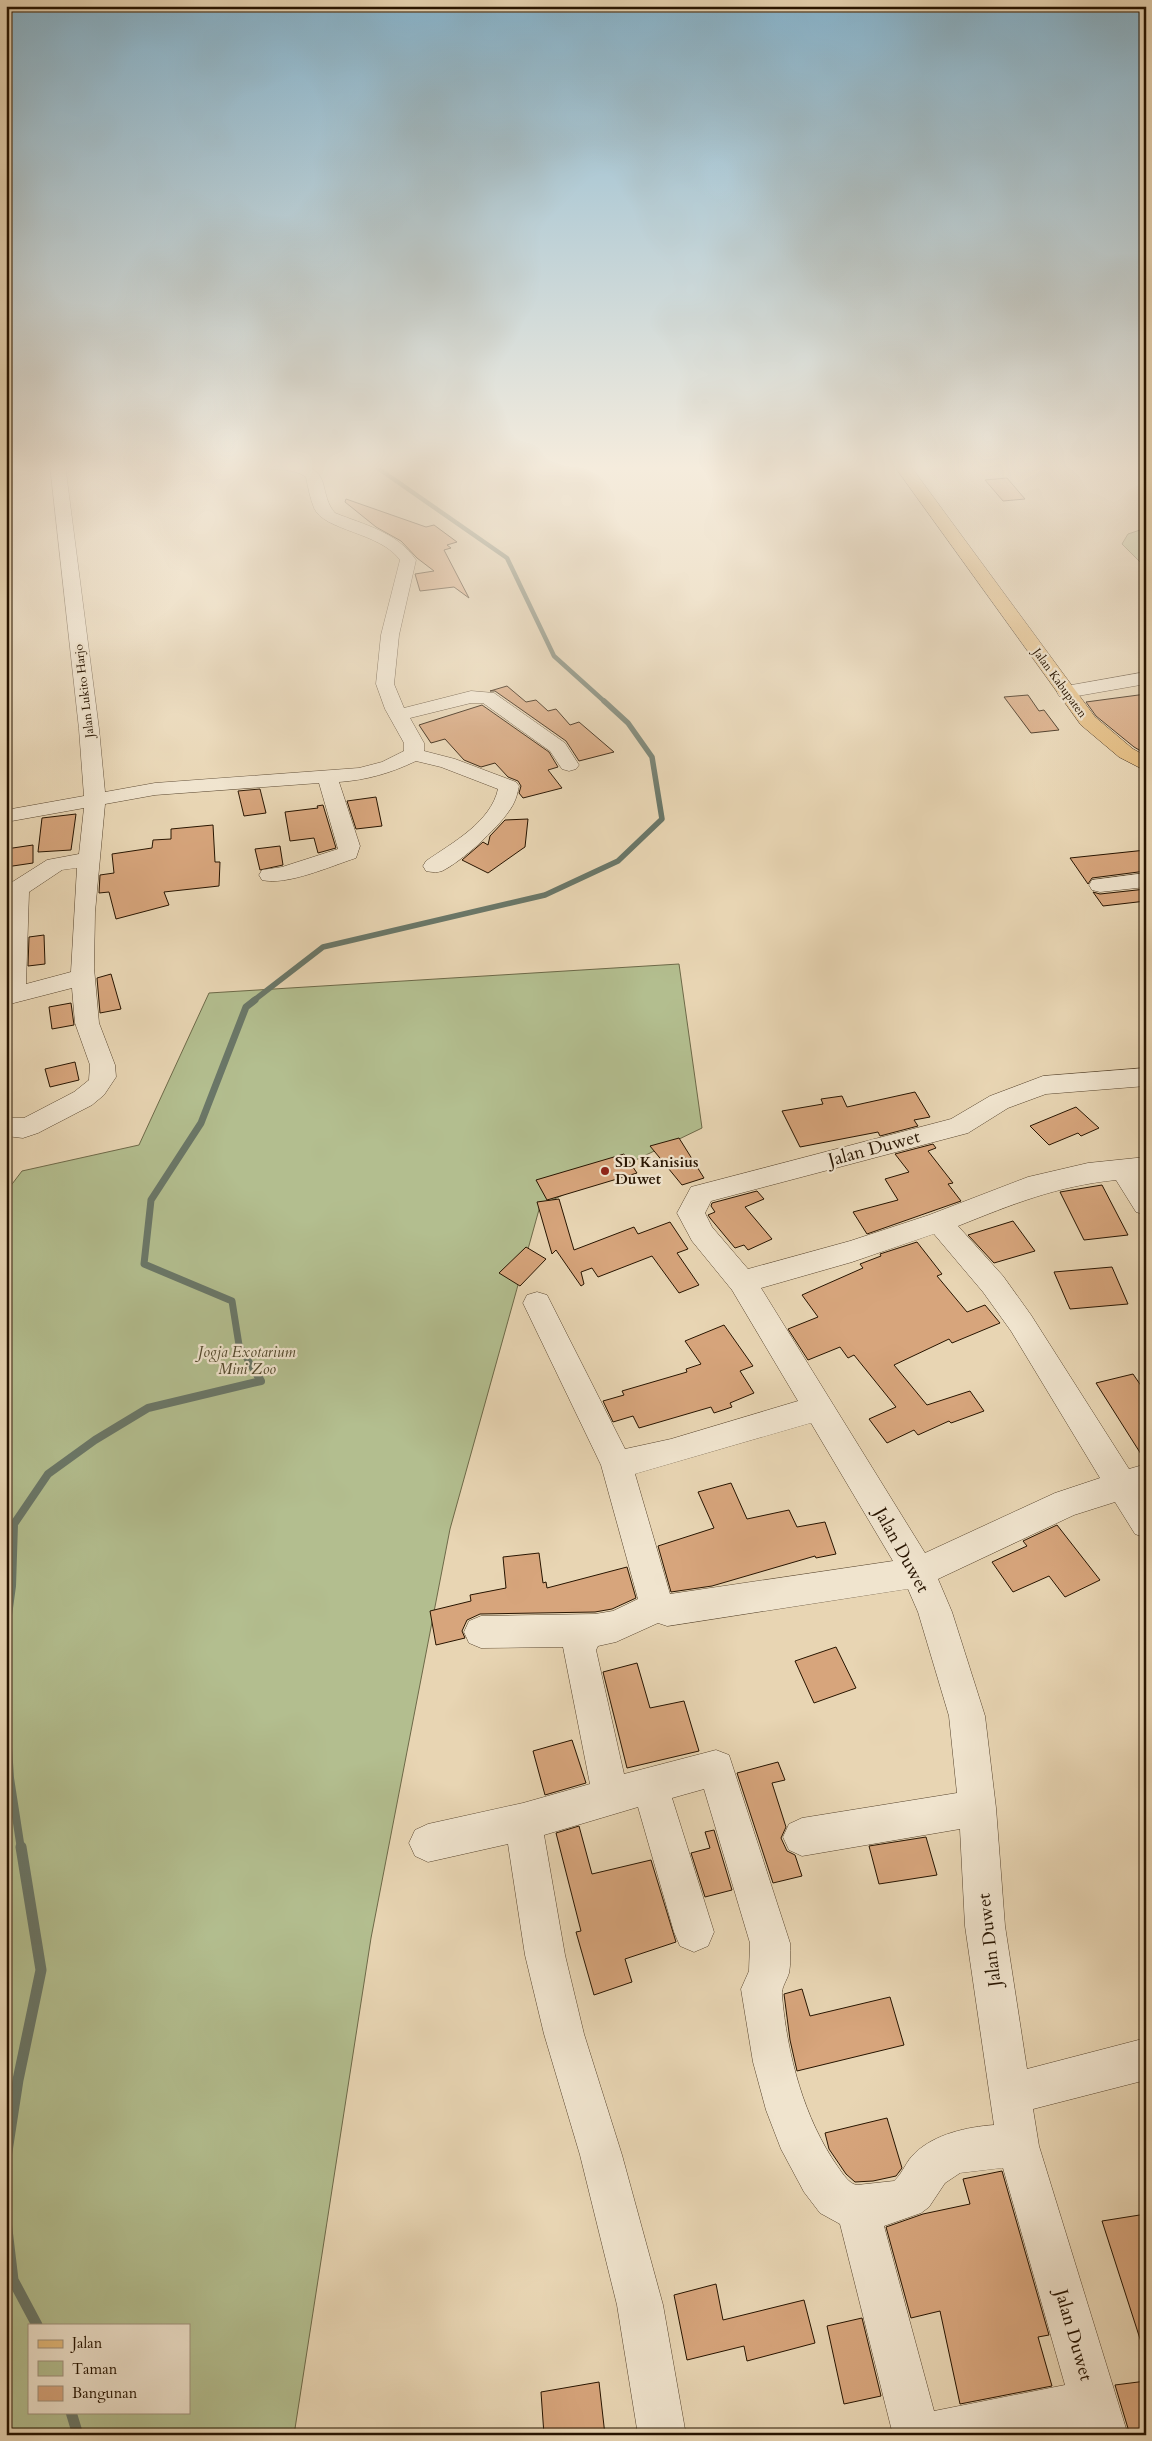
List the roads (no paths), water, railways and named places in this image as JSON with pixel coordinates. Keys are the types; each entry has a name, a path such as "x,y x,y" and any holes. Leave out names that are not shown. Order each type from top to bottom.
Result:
{"main road":[{"name":"Jalan Kabupaten","path":"983,578 1088,721 1126,753 1146,766"}],"street":[{"name":"Jalan Lukito Harjo","path":"6,1127 26,1128 84,1098 101,1082 103,1067 87,1024 83,977 89,859 95,800 89,729 71,578"},
{"path":"404,578 390,635 385,684 414,743 414,754"},
{"path":"1066,692 1146,678"},
{"path":"400,715 471,697 487,697 558,747 569,765"},
{"path":"6,816 154,789 328,778 375,770 414,754 506,784 509,789 497,814 482,830 434,866"},
{"path":"270,875 285,873 348,853 349,846 328,778"},
{"path":"83,977 10,996 12,892 55,865 89,859"},
{"path":"1100,884 1146,880"},
{"name":"Jalan Duwet","path":"1099,2419 1018,2146 985,1926 977,1808 967,1716 935,1612 918,1572 742,1282 702,1234 690,1213 701,1194 959,1126 999,1102 1043,1085 1142,1083"},
{"path":"742,1282 852,1252 939,1222 1028,1187 1088,1173 1135,1168 1146,1205"},
{"path":"939,1222 993,1284 1133,1482 1146,1524"},
{"path":"537,1303 617,1465 657,1607"},
{"path":"617,1465 671,1452 819,1408"},
{"path":"481,1632 585,1630 616,1626 657,1607 667,1610 918,1572 1066,1503 1133,1482"},
{"path":"585,1630 579,1650 611,1797"},
{"path":"428,1843 522,1822 650,1784 716,1768 770,1943 771,1965 769,1978 761,1989 765,2026 792,2128 807,2159 826,2188 842,2204 856,2207 904,2199 913,2193 922,2176 932,2166 955,2153 971,2147 1018,2146"},
{"path":"650,1784 694,1932"},
{"path":"802,1837 977,1808"},
{"path":"522,1822 544,1955 564,2034 601,2155 640,2305 662,2435"},
{"path":"1010,2094 1146,2059"},
{"path":"856,2207 916,2435"},
{"path":"930,2435 1099,2419"}],"waterway":[{"path":"517,578 554,656 605,702"},
{"path":"253,1001 323,947 545,895 618,861 662,819 652,757 628,723 604,701"},
{"path":"255,1000 246,1007 201,1123 151,1200 144,1264 232,1301 239,1345 258,1377"},
{"path":"6,1630 12,1586 14,1524 48,1474 95,1440 148,1408 261,1381 258,1376"},
{"path":"6,1717 10,1778 21,1849"},
{"path":"6,2158 18,2080 41,1970 21,1847"},
{"path":"6,2221 13,2280 36,2324"},
{"path":"72,2414 78,2435"}],"place":[{"name":"SD Kanisius Duwet","path":"605,1171"}],"park label":[{"name":"Jogja Exotarium Mini Zoo","path":"247,1360"}]}
